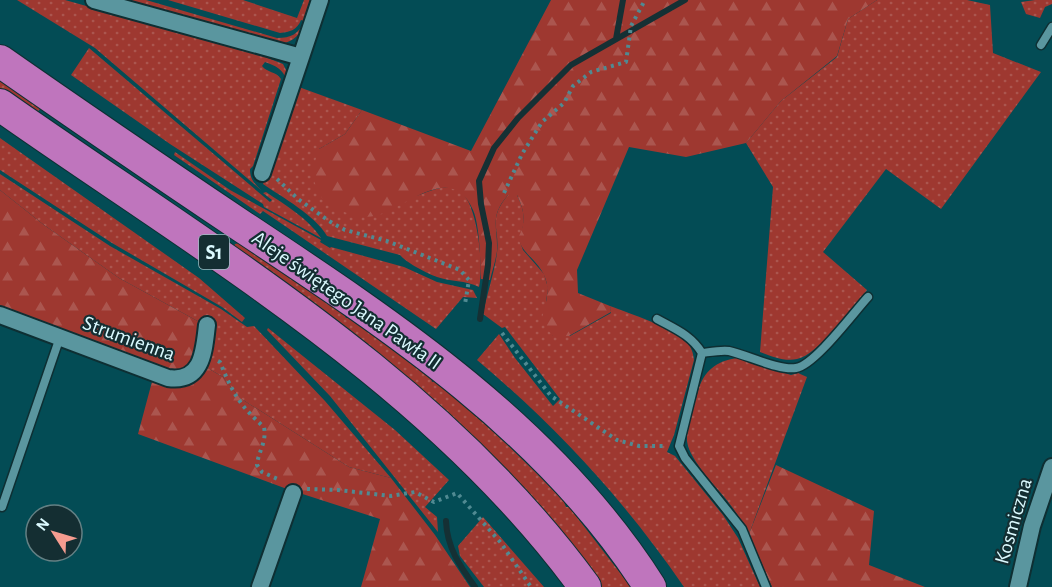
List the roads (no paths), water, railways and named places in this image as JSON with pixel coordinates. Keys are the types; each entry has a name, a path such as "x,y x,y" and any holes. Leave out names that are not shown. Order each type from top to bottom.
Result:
{"highway":[{"name":"Aleje świętego Jana Pawła II","path":"0,61 352,299 457,378 509,422 563,475 602,520 650,587"},
{"name":"Aleje świętego Jana Pawła II","path":"0,105 203,244 368,365 428,416 521,507 585,587"}],"street":[{"path":"94,0 301,57"},
{"path":"264,168 320,0"},
{"name":"Strumienna","path":"0,315 168,378 177,379 191,374 203,356 207,325"},
{"name":"Kosmiczna","path":"1018,587 1032,526 1052,467"},
{"path":"260,587 293,493"}],"lane":[{"path":"1041,45 1052,27"},
{"path":"702,353 726,350 784,367 797,368 809,362 836,335 868,297"},
{"path":"657,319 696,342 702,353 679,446 685,458 742,529 766,587"},
{"path":"2,507 60,336"}],"waterway":[{"path":"616,39 623,0"},
{"path":"480,319 489,243 479,181 494,148 518,118 571,65 685,0"},
{"path":"446,521 449,540 459,564 475,587"}]}
